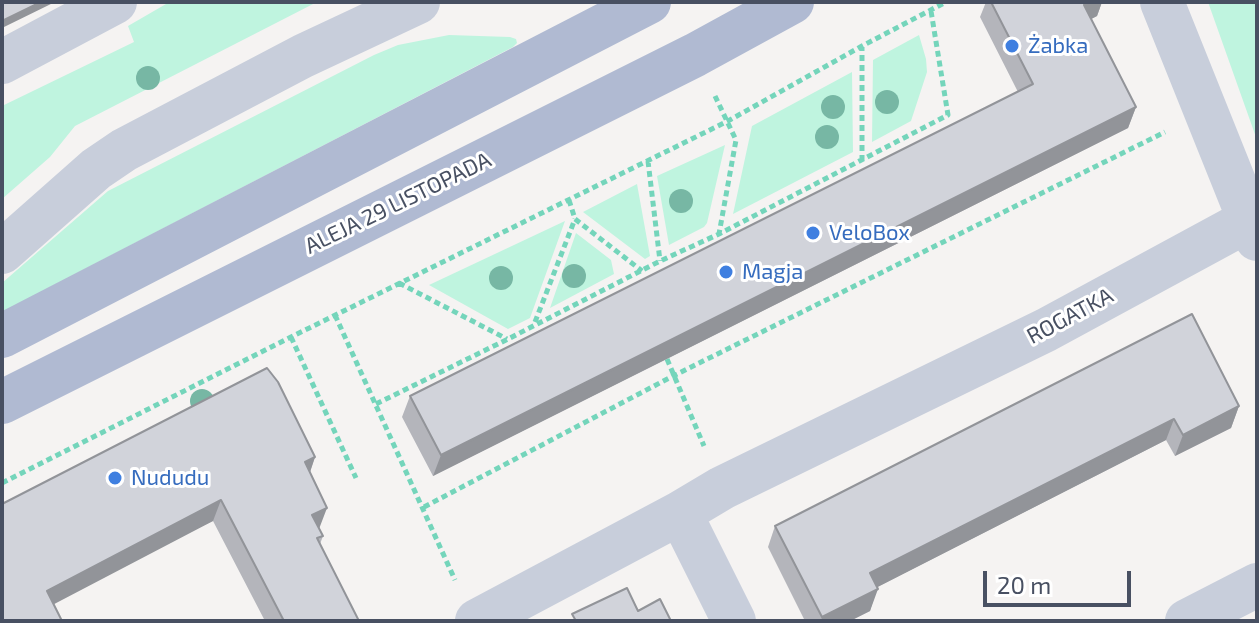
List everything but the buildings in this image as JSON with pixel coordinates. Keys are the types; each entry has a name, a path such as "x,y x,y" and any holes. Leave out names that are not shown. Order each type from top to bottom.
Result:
{"main road":[{"path":"2,336 649,2"},
{"name":"ALEJA 29 LISTOPADA","path":"2,402 695,55 792,2"}],"street":[{"path":"2,62 115,2"},
{"path":"2,252 96,169 124,150 303,56 418,2"},
{"name":"ROGATKA","path":"469,607 680,513 722,488 1253,230 1162,2"},
{"path":"680,513 734,621"},
{"path":"1187,621 1257,585"}],"path":[{"path":"2,483 728,121 946,2"},
{"path":"376,404 719,234 948,115 931,10"},
{"path":"862,46 862,161"},
{"path":"716,97 736,140 719,234"},
{"path":"424,507 673,376 1207,113"},
{"path":"648,161 660,261"},
{"path":"569,200 575,219 642,271"},
{"path":"535,325 575,219"},
{"path":"650,266 652,279"},
{"path":"399,283 508,339"},
{"path":"335,315 469,607"},
{"path":"291,337 356,478"},
{"path":"667,359 722,488"}],"green space":[{"path":"172,2 317,2 75,126 50,157 2,199 2,106 134,42 128,26"},
{"path":"1208,2 1257,2 1257,140"},
{"path":"449,35 510,37 517,43 2,312 2,283 108,191 374,55 398,45"},
{"path":"919,35 927,72 911,121 872,142 873,60"},
{"path":"852,72 853,152 733,214 752,126"},
{"path":"725,145 707,223 669,245 657,176"},
{"path":"637,184 650,256 645,259 583,212"},
{"path":"565,221 530,318 508,329 429,285"},
{"path":"576,233 611,260 614,274 550,308"}],"place":[{"name":"Żabka","path":"1012,46"},
{"name":"VeloBox","path":"813,233"},
{"name":"Magja","path":"726,272"},
{"name":"Nududu","path":"115,478"}]}
